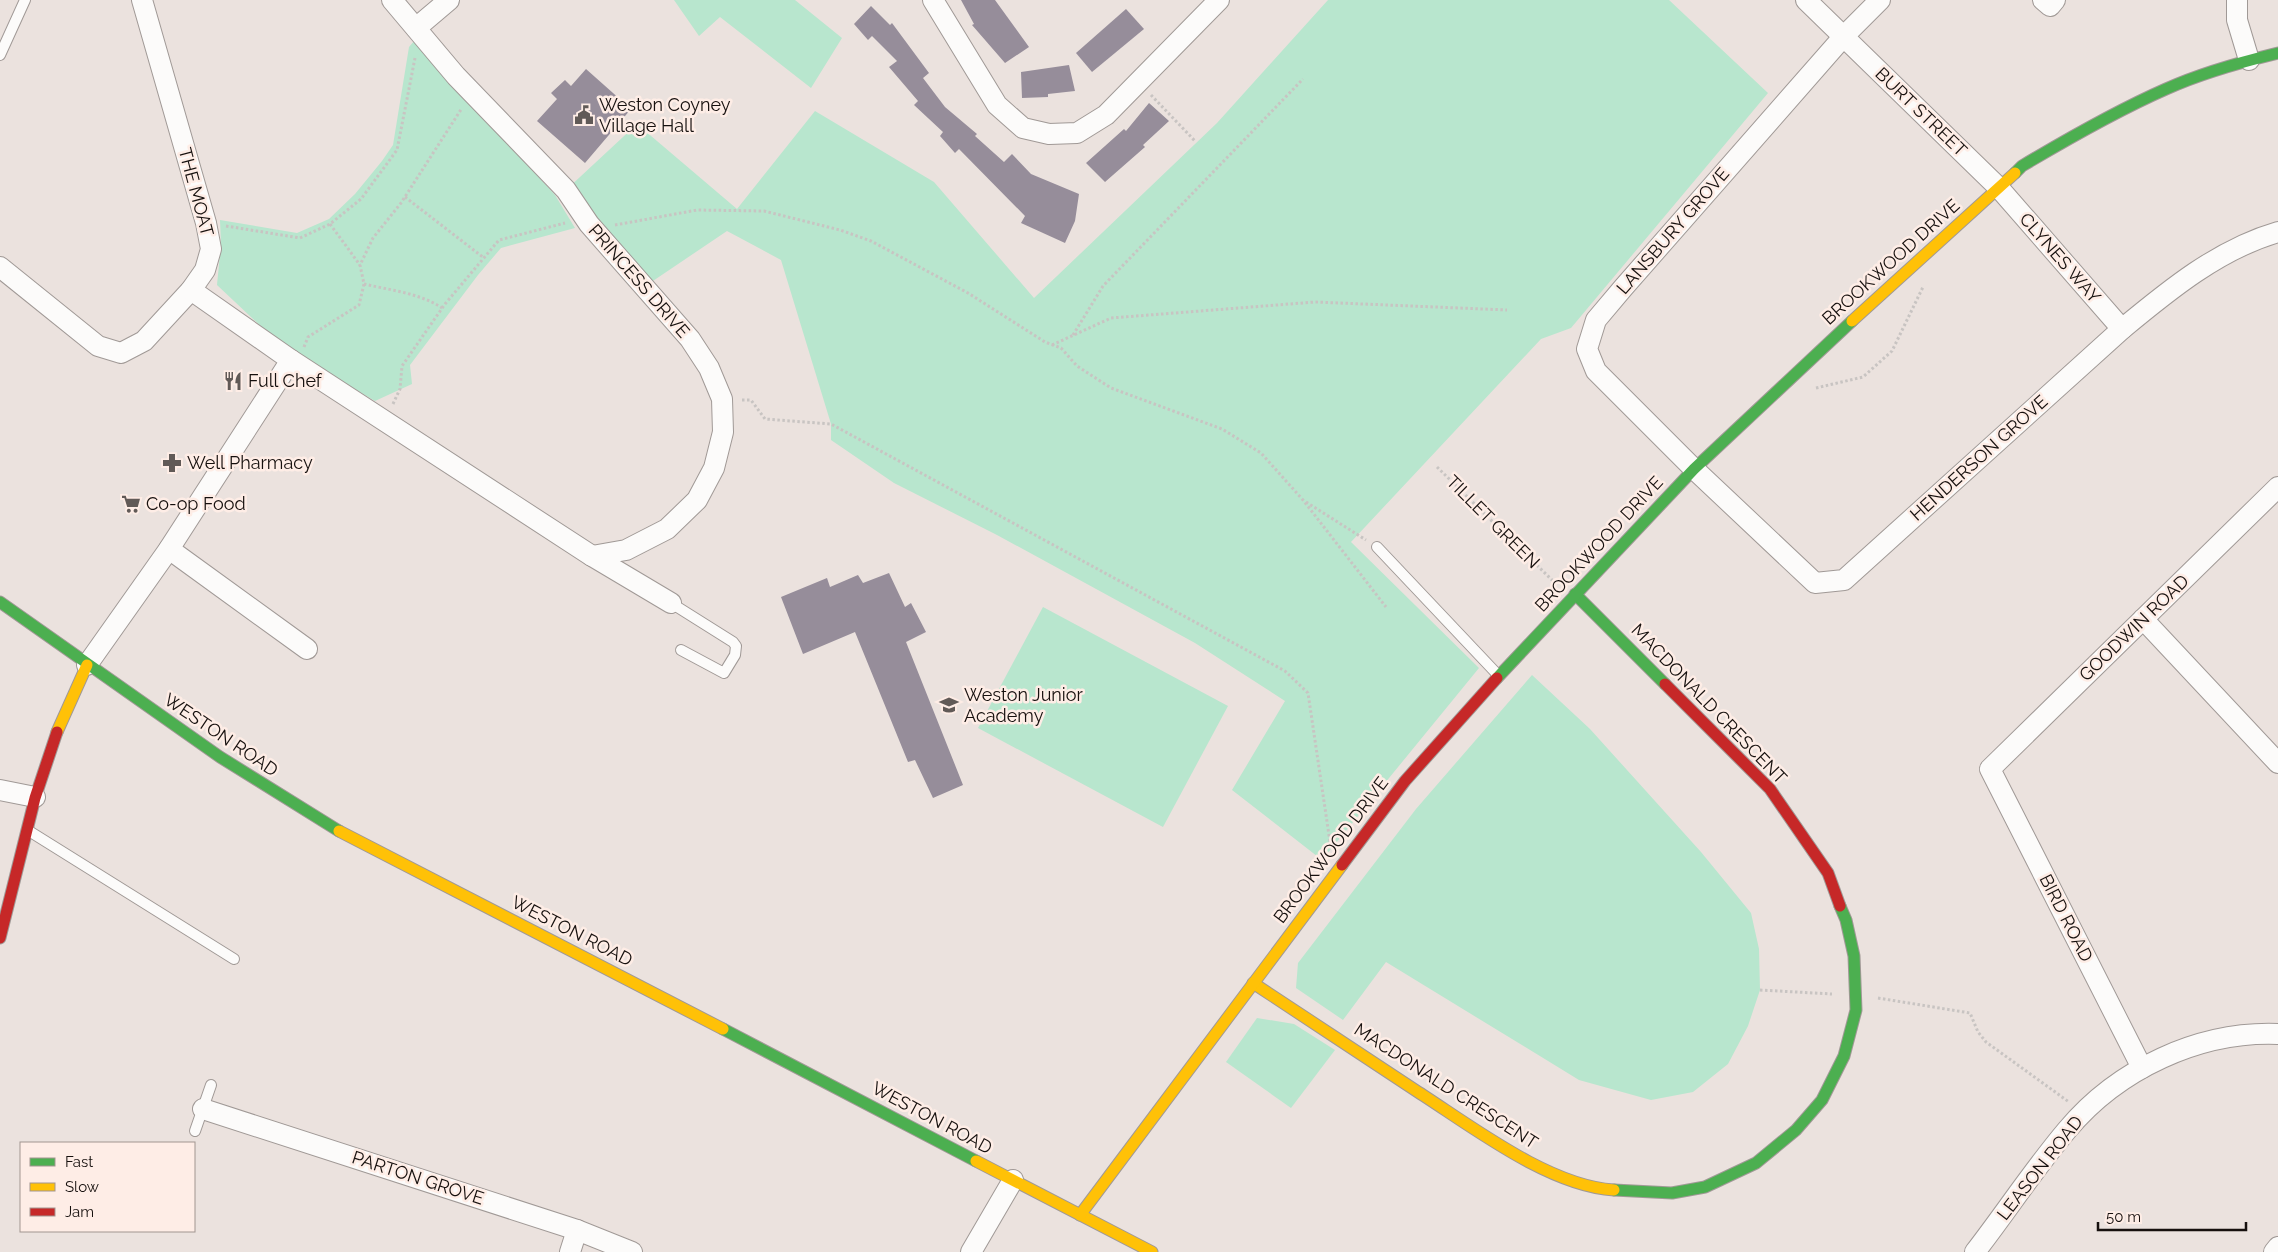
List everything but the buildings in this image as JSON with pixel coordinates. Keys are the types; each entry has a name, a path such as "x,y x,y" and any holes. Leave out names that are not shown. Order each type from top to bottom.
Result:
{"main road":[{"name":"BROOKWOOD DRIVE","path":"1080,1215 1405,781 1573,596 1694,469 1913,264 2022,166 2080,131 2167,88 2249,60 2278,53"},
{"name":"MACDONALD CRESCENT","path":"1254,983 1506,1149 1551,1172 1596,1189 1639,1193 1672,1193 1705,1187 1756,1163 1796,1130 1822,1100 1844,1056 1856,1010 1854,956 1846,920 1828,873 1770,789 1573,596"},
{"name":"WESTON ROAD","path":"0,602 220,757 353,840 577,952 1152,1252"},
{"path":"0,938 35,797 71,695 87,665"}],"street":[{"name":"THE MOAT","path":"0,267 98,346 121,353 144,341 191,290 205,270 211,248 206,223 142,0"},
{"name":"PRINCESS DRIVE","path":"392,0 472,92 566,190 589,224 690,339 709,368 722,399 723,432 714,468 697,500 667,529 626,550 592,556"},
{"path":"418,31 449,0"},
{"path":"933,0 997,105 1023,128 1048,134 1077,134 1106,115 1219,0"},
{"name":"BURT STREET","path":"1806,0 1999,188"},
{"name":"LANSBURY GROVE","path":"1694,469 1596,371 1587,349 1596,320 1844,36 1880,0"},
{"path":"2043,0 2050,6 2055,0"},
{"path":"2237,0 2237,20 2249,60"},
{"name":"CLYNES WAY","path":"1999,188 2122,329"},
{"name":"HENDERSON GROVE","path":"1694,469 1815,583 1844,580 2122,329 2166,293 2203,267 2240,247 2276,237"},
{"path":"191,290 294,362 592,556 671,603"},
{"path":"87,665 169,549 294,362"},
{"name":"GOODWIN ROAD","path":"1990,769 2278,487"},
{"path":"169,549 307,649"},
{"path":"2143,619 2278,763"},
{"name":"BIRD ROAD","path":"1990,769 2142,1068"},
{"path":"0,790 35,797"},
{"name":"LEASON ROAD","path":"1976,1252 2067,1129 2107,1092 2142,1068 2196,1044 2260,1033 2278,1034"},
{"name":"PARTON GROVE","path":"203,1109 577,1230 632,1252"},
{"path":"971,1252 1013,1180"},
{"path":"570,1252 577,1230"},
{"path":"2274,1252 2278,1247"}],"lane":[{"path":"0,54 25,0"},
{"path":"1377,547 1499,676"},
{"path":"671,603 733,642 736,646 735,655 724,673 680,650"},
{"path":"28,830 234,959"},
{"path":"196,1131 211,1085"}],"path":[{"path":"206,223 300,238 330,224 361,199 397,150 418,31"},
{"path":"1073,336 1103,286 1303,79"},
{"path":"1139,82 1195,140"},
{"path":"360,265 373,238 405,197 472,92"},
{"path":"405,197 484,258"},
{"path":"386,421 400,389 402,366 442,308 499,240 544,227 589,224 697,210 764,211 840,230 871,242 968,293 1052,345 1061,348 1078,366 1111,388 1222,429 1238,438 1261,453 1303,500 1386,607"},
{"path":"294,362 308,337 359,305 364,284 360,265 330,224"},
{"path":"1806,390 1863,377 1878,364 1892,351 1922,292 1924,283"},
{"path":"364,284 403,293 434,303 442,308"},
{"path":"1052,345 1111,318 1315,302 1507,310"},
{"path":"722,399 751,400 765,419 831,424 1285,671 1308,693 1334,874"},
{"name":"TILLET GREEN","path":"1437,467 1573,596"},
{"path":"1303,500 1377,547"},
{"path":"1760,990 1855,995 1970,1013 1978,1032 1986,1042 2083,1113"}],"green space":[{"path":"674,0 795,0 842,38 811,88 720,17 699,36"},
{"path":"1328,0 1669,0 1768,93 1571,328 1541,339 1351,542 1479,668 1322,860 1232,790 1285,701 1195,643 997,535 894,483 831,440 831,424 781,260 727,231 644,287 566,190 637,124 737,209 815,111 934,182 1034,298 1217,123"},
{"path":"415,40 555,195 575,228 501,248 478,275 410,365 412,384 375,401 283,347 217,285 221,244 220,220 297,233 329,219 355,194 393,145 409,47"},
{"path":"1043,607 1228,706 1163,827 978,728"},
{"path":"1532,675 1590,729 1701,852 1751,913 1759,949 1760,990 1748,1026 1728,1064 1693,1092 1651,1100 1579,1080 1386,962 1343,1020 1296,988 1298,963 1416,809"},
{"path":"1257,1018 1294,1024 1335,1050 1291,1108 1226,1062"}],"traffic: fast":[{"path":"2015,173 2022,166 2057,145 2147,97 2207,73 2278,53"},
{"path":"1497,678 1694,469 1852,321"},
{"path":"1575,594 1665,684"},
{"path":"0,602 220,757 339,831"},
{"path":"1614,1190 1672,1193 1705,1187 1756,1163 1796,1130 1822,1100 1844,1056 1856,1010 1854,956 1846,920 1840,906"},
{"path":"723,1029 976,1161"}],"traffic: slow":[{"path":"1852,321 2015,173"},
{"path":"57,732 87,665"},
{"path":"339,831 723,1029"},
{"path":"1080,1215 1342,865"},
{"path":"1253,983 1510,1152 1563,1178 1589,1186 1614,1190"},
{"path":"976,1161 1152,1252"}],"traffic: jam":[{"path":"1342,865 1405,781 1497,678"},
{"path":"1665,684 1770,789 1828,873 1840,906"},
{"path":"0,938 35,798 57,732"}],"place":[{"name":"Weston Coyney Village Hall","path":"584,115"},
{"name":"Full Chef","path":"233,381"},
{"name":"Well Pharmacy","path":"172,463"},
{"name":"Co-op Food","path":"131,504"},
{"name":"Weston Junior Academy","path":"949,705"}]}
